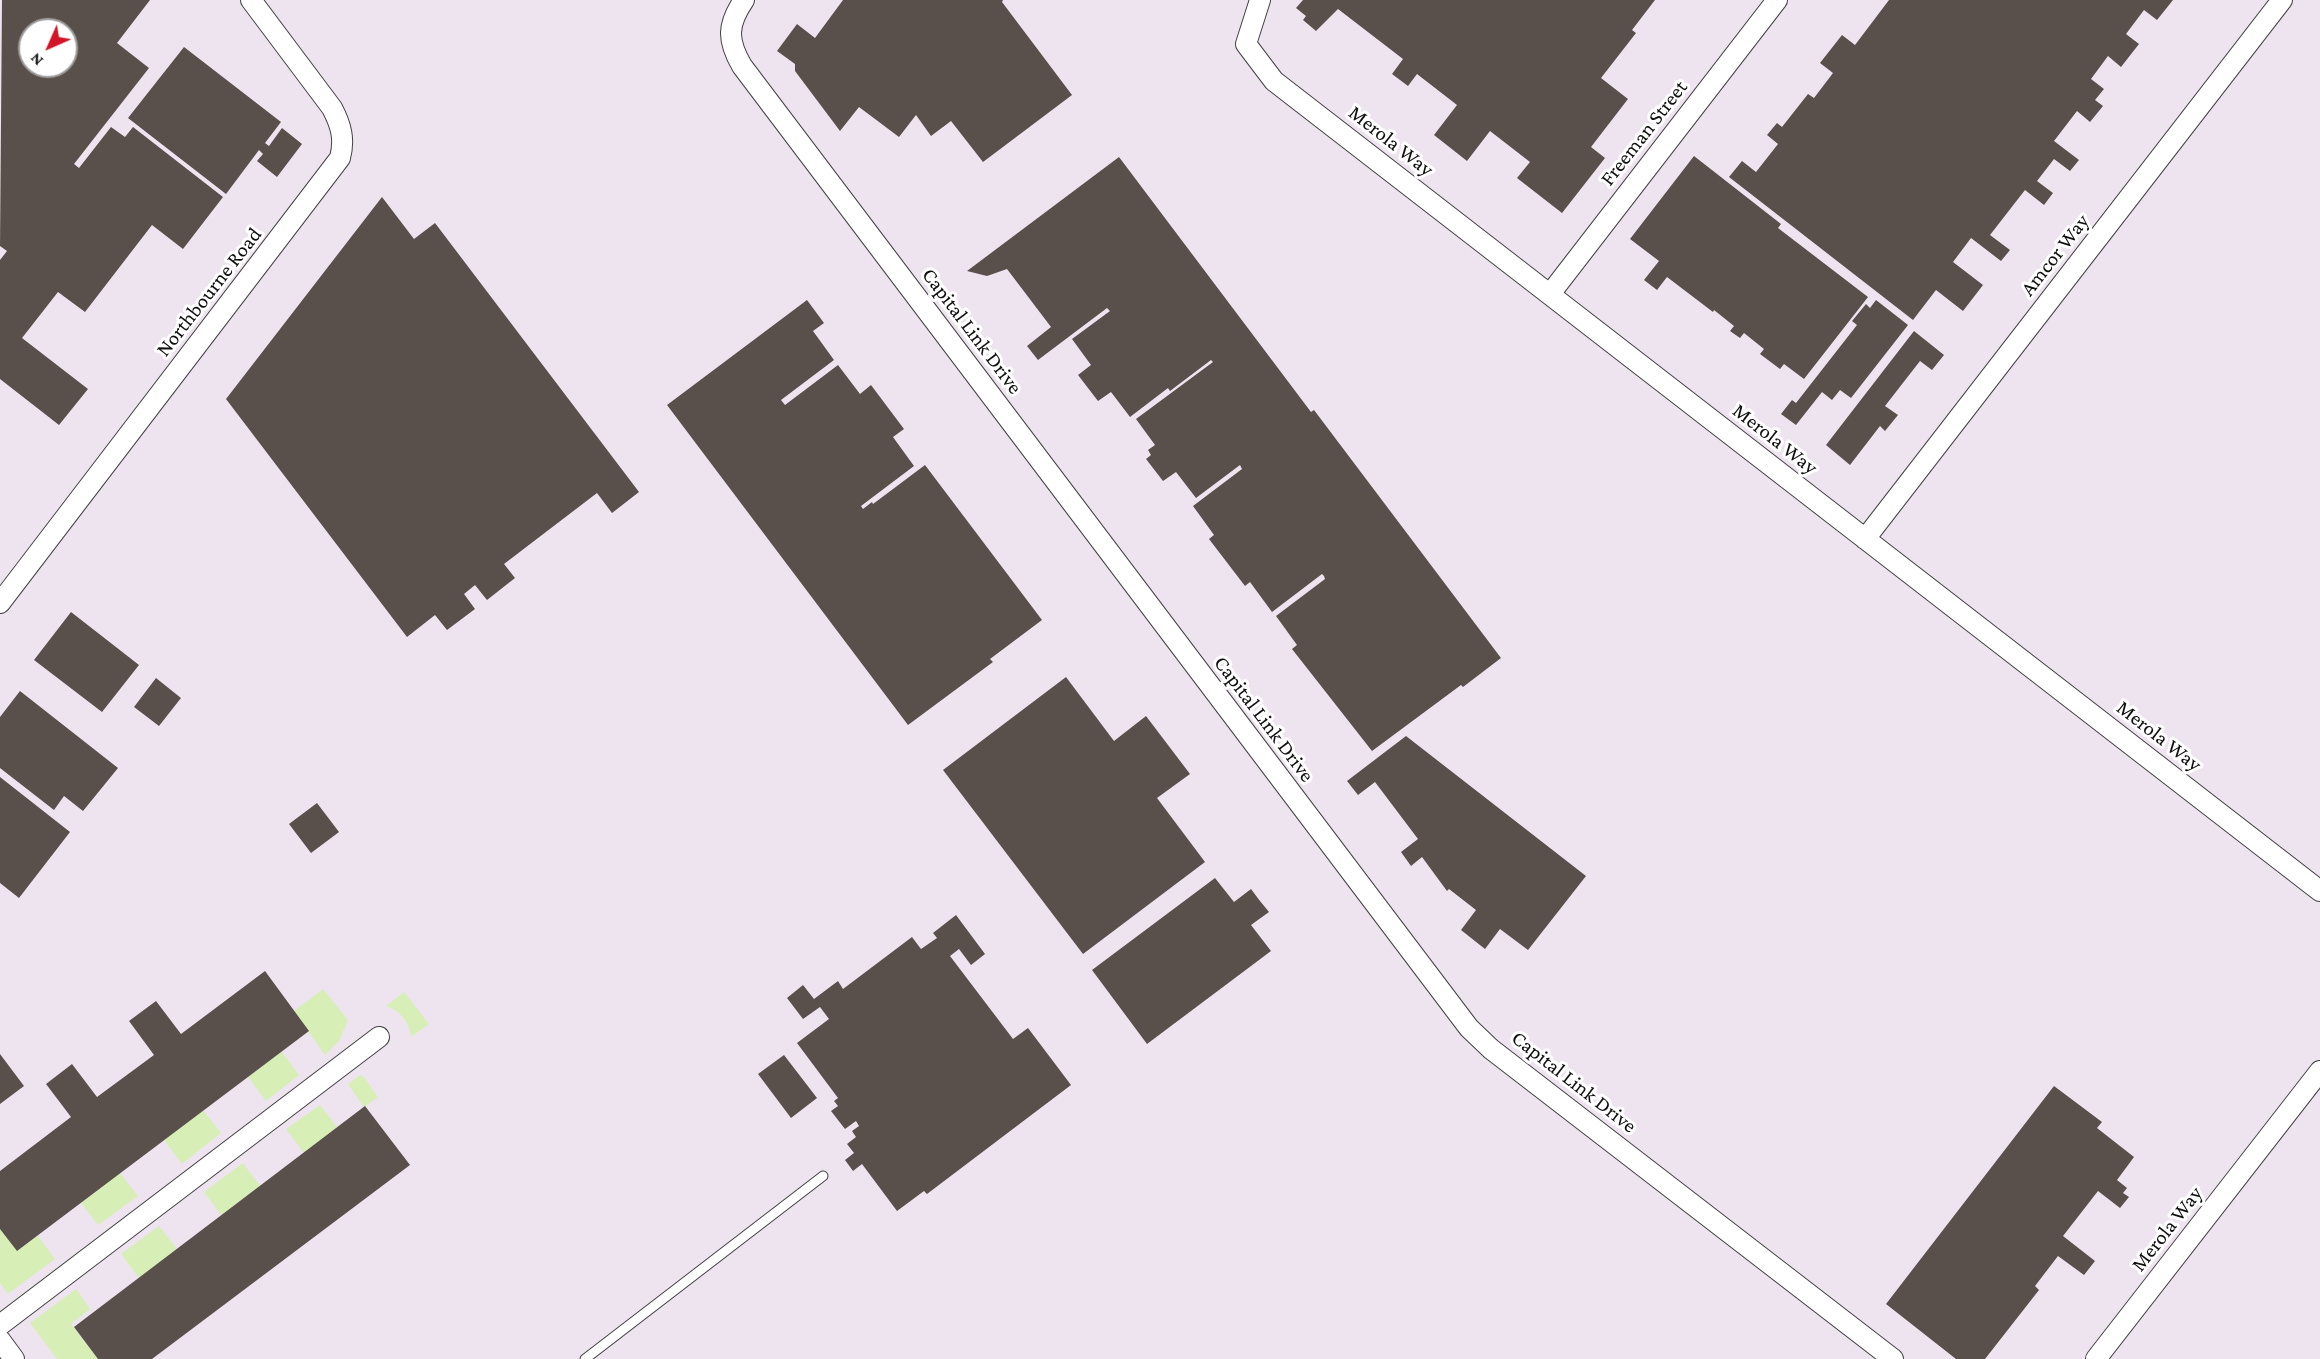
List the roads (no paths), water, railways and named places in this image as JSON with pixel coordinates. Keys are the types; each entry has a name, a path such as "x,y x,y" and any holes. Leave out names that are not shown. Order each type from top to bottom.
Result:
{"street":[{"name":"Northbourne Road","path":"0,603 340,158 343,134 340,122 332,108 250,0"},
{"name":"Capital Link Drive","path":"744,0 731,23 730,39 732,49 742,66 1469,1028 1491,1049 1893,1359"},
{"name":"Merola Way","path":"1260,0 1246,44 1274,81 2320,891"},
{"name":"Freeman Street","path":"1550,294 1777,0"},
{"name":"Amcor Way","path":"1865,539 2282,0"},
{"path":"0,1325 379,1037"},
{"name":"Merola Way","path":"2096,1359 2320,1071"},
{"path":"0,1340 14,1359"}],"lane":[{"path":"585,1359 824,1176"}]}
